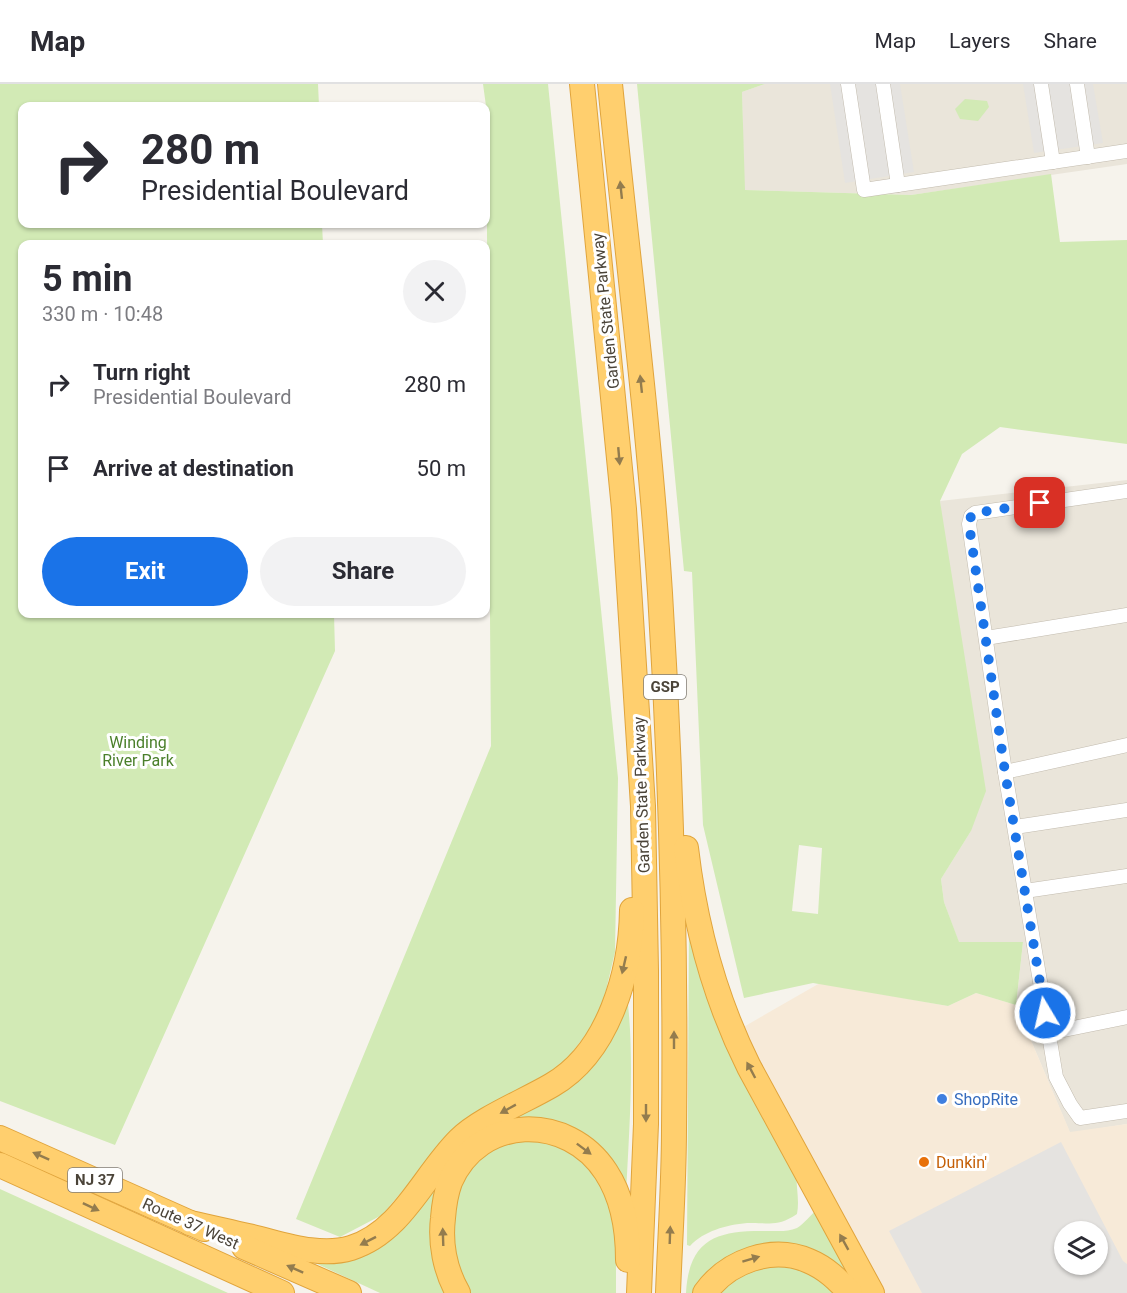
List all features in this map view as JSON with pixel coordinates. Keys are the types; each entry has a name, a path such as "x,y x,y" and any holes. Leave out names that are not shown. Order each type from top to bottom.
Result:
{"highway":[{"name":"Garden State Parkway","path":"582,84 624,509 643,806 646,1125 639,1293"},
{"name":"Garden State Parkway","path":"610,84 645,420 660,592 672,856 674,1132 668,1293"},
{"path":"645,420 679,707 687,858 702,944 721,1003 739,1046 872,1293"},
{"path":"190,1223 306,1249 338,1251 364,1243 376,1237 394,1221 445,1156 464,1136 559,1081 593,1048 603,1032 614,1005 624,969 631,929 632,614"},
{"path":"458,1293 449,1271 443,1245 444,1211 450,1183 465,1159 487,1140 503,1132 532,1129 552,1131 578,1144 606,1171 615,1189 626,1231 627,1293"},
{"name":"Route 37 West","path":"0,1138 349,1293"},
{"name":"Route 37 West","path":"0,1165 282,1293"},
{"path":"181,1248 222,1271 251,1293"},
{"path":"705,1293 714,1281 729,1269 749,1259 770,1255 791,1256 809,1261 825,1269 850,1293"}],"street":[{"path":"848,84 864,190 1127,151"},
{"path":"883,84 898,185"},
{"path":"1041,84 1053,162"},
{"path":"1077,84 1088,157"},
{"path":"1127,491 975,513 971,516 969,524 1005,772 1056,1077 1080,1118 1127,1111"},
{"path":"986,638 1127,615"},
{"path":"1005,772 1127,745"},
{"path":"1015,827 1127,810"},
{"path":"1025,891 1127,876"},
{"path":"1048,1033 1127,1017"}],"shaded area":[{"path":"765,84 1127,84 1127,164 911,195 744,190 742,92"},
{"path":"830,84 900,84 914,172 845,183"},
{"path":"1023,84 1093,84 1103,143 1034,153"},
{"path":"1127,480 1127,1124 1070,1133 1016,1005 1023,942 959,943 944,902 941,879 971,831 940,501"},
{"path":"820,983 948,1006 976,993 1016,1005 1070,1132 1127,1124 1127,1293 880,1293 740,1029"},
{"path":"1061,1142 1102,1221 1054,1221 1054,1275 1108,1275 1108,1232 1123,1261 1127,1264 1127,1293 922,1293 889,1231"}],"green space":[{"name":"Winding River Park","path":"0,84 318,84 319,102 18,102 18,228 322,228 323,240 18,240 18,618 334,618 335,651 115,1145 0,1101"},
{"path":"483,84 548,84 618,778 615,952 600,1016 561,1067 461,1122 382,1215 340,1237 296,1219 491,746 490,240 487,240 487,228 490,228 490,102 485,102"},
{"path":"637,84 765,84 742,92 745,190 911,195 1051,174 1060,242 1127,240 1127,444 1000,427 962,454 940,501 986,791 971,831 941,879 944,902 959,942 1023,942 1016,1005 976,993 948,1006 813,983 744,998 703,825 692,572 684,571","holes":["799,845 822,848 818,914 792,911"]},
{"path":"965,99 987,101 989,107 978,121 960,119 955,109"},
{"path":"689,928 797,1169 798,1203 797,1214 783,1221 723,1227 702,1236 690,1246 687,1245"},
{"path":"627,995 631,1070 626,1196 565,1129 458,1157 449,1293 380,1293 300,1256 336,1256 450,1160 542,1098"},
{"path":"526,1137 555,1140 581,1156 603,1185 616,1221 616,1293 470,1293 459,1280 451,1244 452,1200 467,1169 494,1145"},
{"path":"0,1189 228,1293 0,1293"},
{"path":"818,1209 864,1293 813,1255 709,1273 693,1293 686,1293 688,1274 693,1260 700,1249 710,1241 735,1232 794,1229"},
{"path":"799,1265 839,1293 712,1293 745,1267"}],"place":[{"name":"ShopRite","path":"942,1099"},
{"name":"Dunkin'","path":"924,1162"}],"route":[{"path":"1040,503 975,513 971,516 969,524 1005,772 1045,1013"}]}
